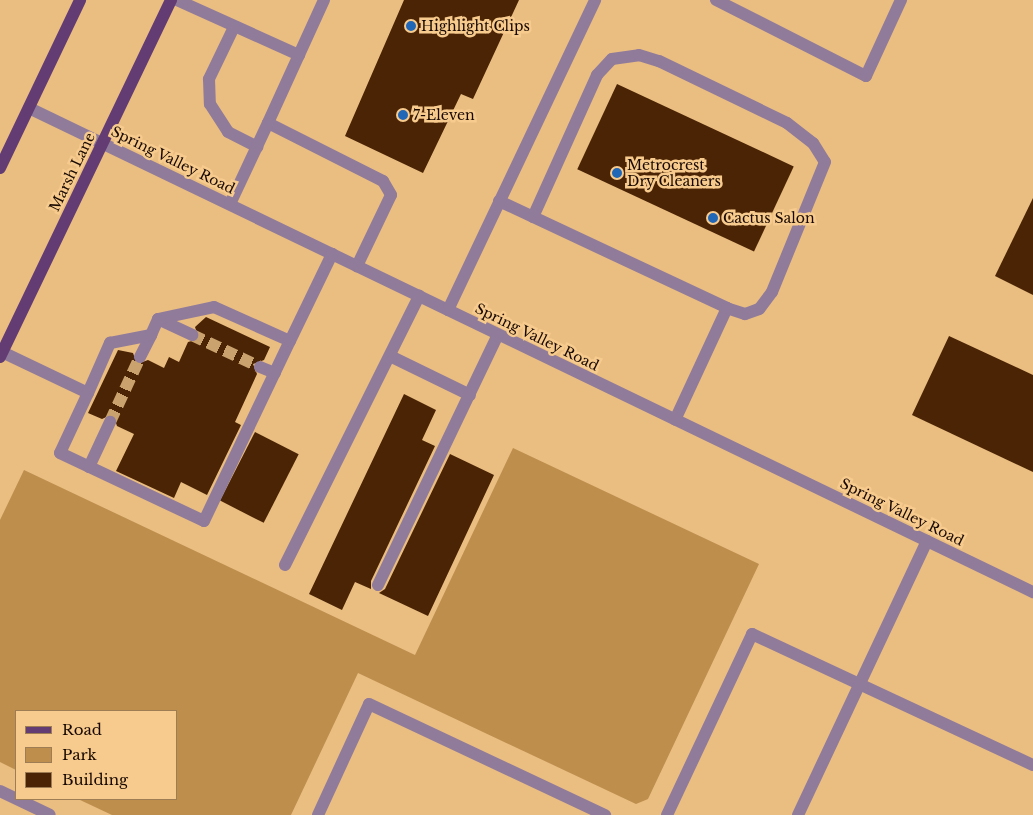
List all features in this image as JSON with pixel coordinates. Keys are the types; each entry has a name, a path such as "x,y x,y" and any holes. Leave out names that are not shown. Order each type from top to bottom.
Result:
{"main road":[{"path":"0,168 80,0"},
{"name":"Marsh Lane","path":"1,354 171,0"}],"street":[{"path":"177,0 299,55"},
{"path":"230,204 324,0"},
{"path":"448,310 595,0"},
{"path":"716,0 866,76 901,0"},
{"path":"234,27 209,79 210,104 228,132 257,147"},
{"path":"499,201 727,308 745,314 759,309 772,292 825,162 813,143 787,124 659,61 638,55 612,58 597,75 534,217"},
{"name":"Spring Valley Road","path":"29,108 1033,592"},
{"path":"268,123 384,181 391,195 357,266"},
{"path":"151,335 110,343 60,453 204,521 332,254"},
{"path":"285,565 420,296"},
{"path":"158,319 214,307 290,341"},
{"path":"675,420 727,308"},
{"path":"140,357 158,319"},
{"path":"158,319 192,335"},
{"path":"378,585 498,335"},
{"path":"1,354 88,393"},
{"path":"390,356 470,395"},
{"path":"260,367 275,373"},
{"path":"89,466 110,422"},
{"path":"798,815 927,541"},
{"path":"667,815 752,634 1033,765"},
{"path":"318,815 370,704 606,815"},
{"path":"0,791 15,798"},
{"path":"19,800 50,815"}],"green space":[{"path":"513,448 759,564 648,799 636,804 358,673 291,815 112,815 80,800 178,800 178,710 15,710 15,770 0,762 0,520 24,470 415,655"}],"building":[{"path":"404,0 519,0 473,99 461,94 423,173 345,136"},
{"path":"617,84 794,166 754,252 577,169"},
{"path":"1033,198 1033,295 995,276"},
{"path":"206,317 270,347 264,360 253,364 257,374 235,422 241,425 207,495 181,482 174,498 116,471 134,434 117,426 113,414 102,419 88,413 118,350 133,353 137,364 148,360 164,368 169,357 179,362 188,342 199,339 195,327"},
{"path":"949,336 1033,375 1033,472 912,415"},
{"path":"404,394 436,410 422,440 435,446 371,581 371,589 355,582 342,610 309,594"},
{"path":"255,432 299,454 264,523 220,501"},
{"path":"450,454 494,475 428,616 379,593 385,589"}],"tunnel":[{"path":"192,335 260,367"},
{"path":"110,422 140,357"}],"place":[{"name":"Highlight Clips","path":"411,26"},
{"name":"7-Eleven","path":"403,115"},
{"name":"Metrocrest Dry Cleaners","path":"617,173"},
{"name":"Cactus Salon","path":"713,218"}]}
